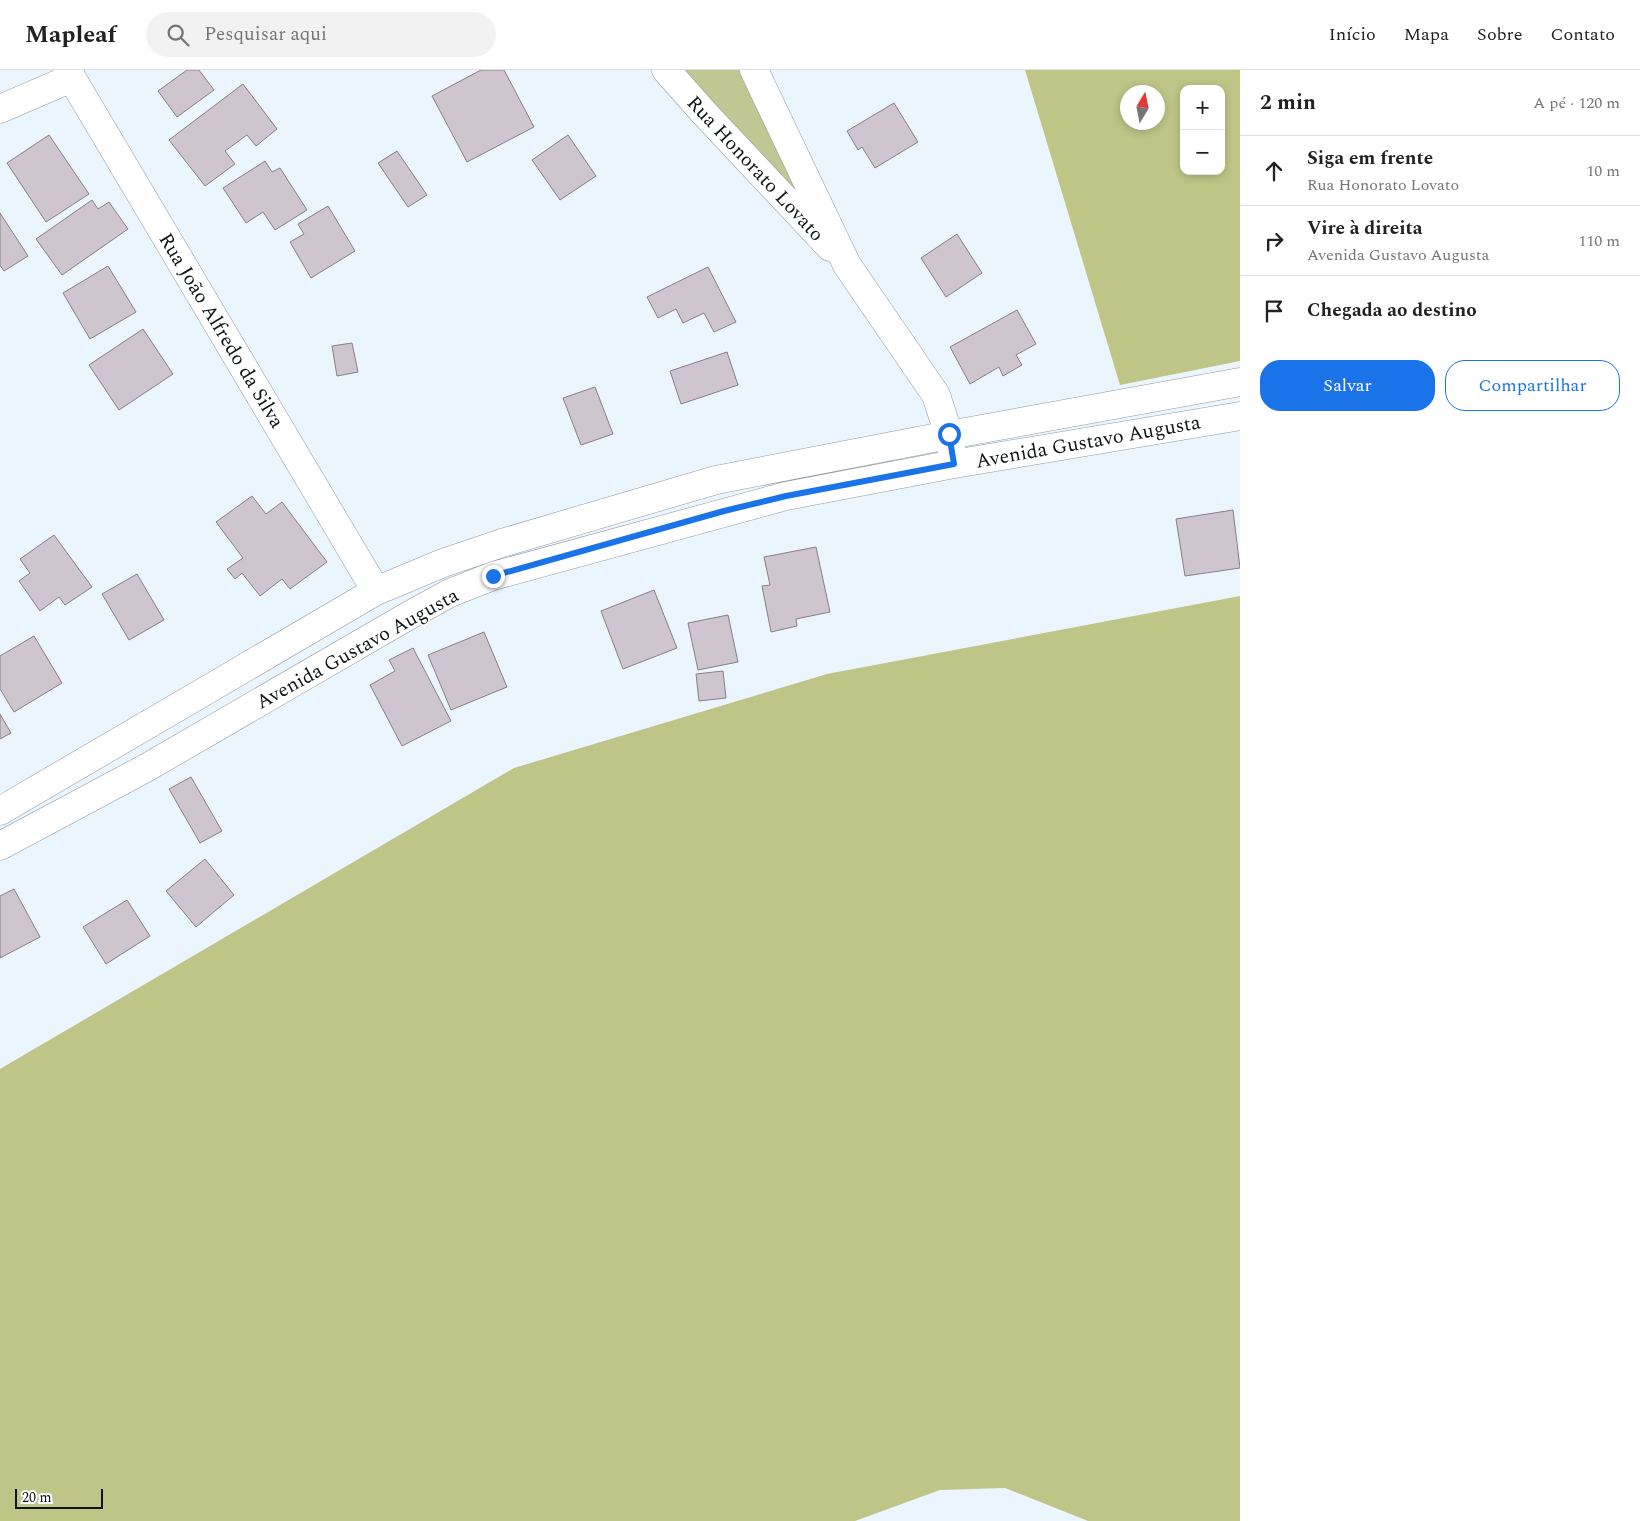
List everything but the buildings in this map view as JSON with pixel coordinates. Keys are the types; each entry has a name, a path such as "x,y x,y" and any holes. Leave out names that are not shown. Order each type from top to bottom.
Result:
{"street":[{"name":"Rua Honorato Lovato","path":"666,70 847,265 936,395 949,434 954,464"},
{"name":"Rua Honorato Lovato","path":"754,70 847,265"},
{"path":"0,109 69,74"},
{"name":"Rua João Alfredo da Silva","path":"69,74 376,591"},
{"name":"Avenida Gustavo Augusta","path":"0,811 376,591 443,563 502,543 716,480 949,434 1240,382"},
{"name":"Avenida Gustavo Augusta","path":"0,846 146,768 450,593 493,576 724,511 786,496 954,464 1240,416"}],"green space":[{"path":"684,70 739,70 804,200 727,121"},
{"path":"1025,70 1240,70 1240,361 1120,385"},
{"path":"1240,596 1240,1521 1088,1521 1005,1488 940,1490 855,1521 0,1521 0,1069 514,768 827,674"}],"route":[{"path":"493,576 724,511 786,496 954,464 949,434"}]}
